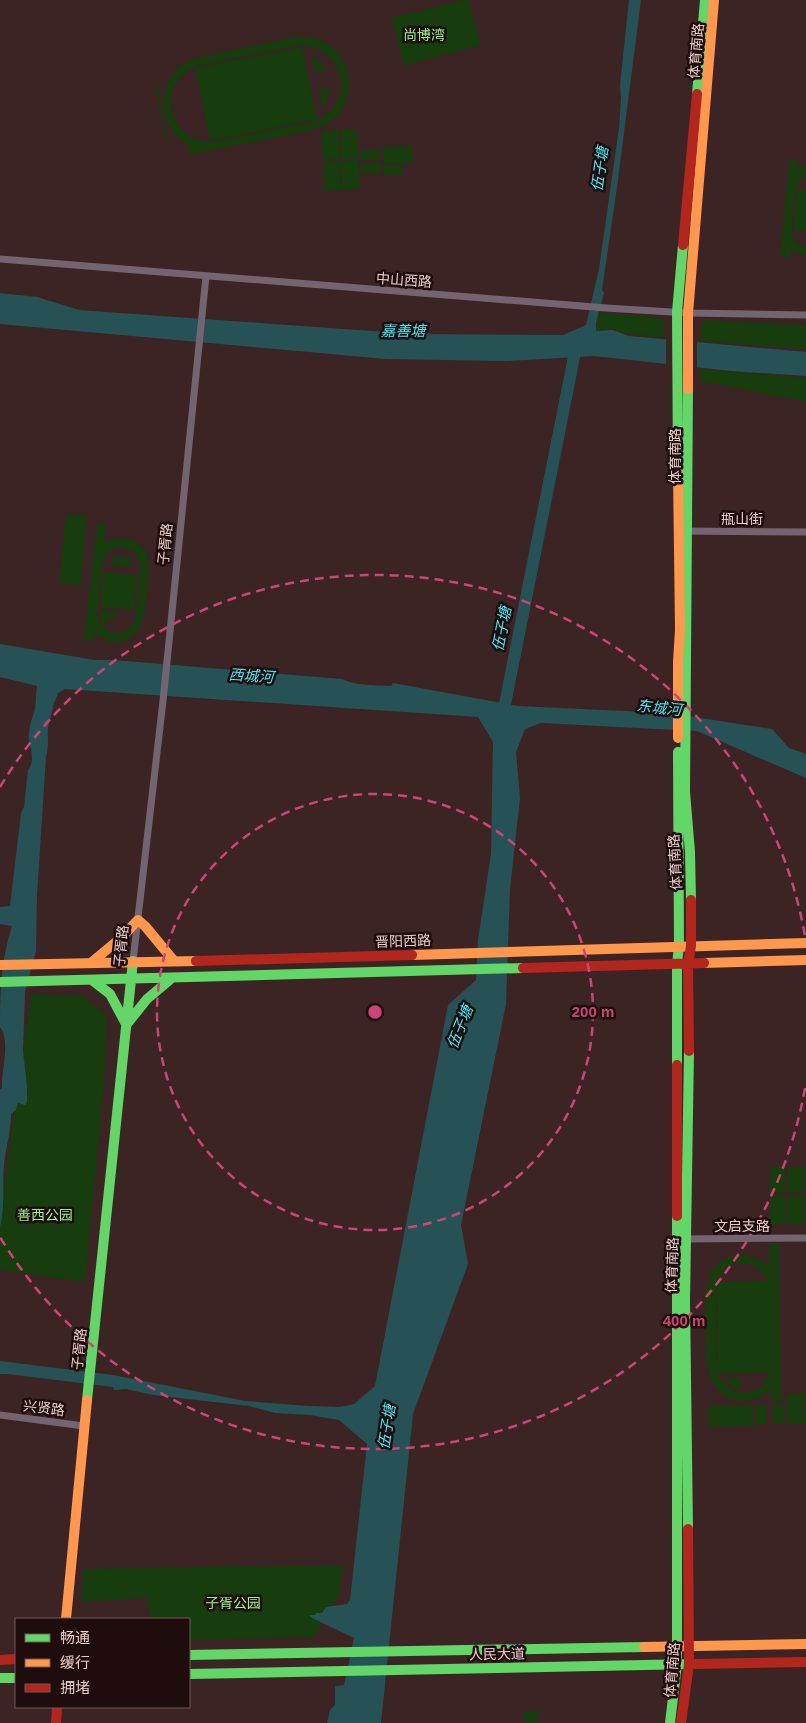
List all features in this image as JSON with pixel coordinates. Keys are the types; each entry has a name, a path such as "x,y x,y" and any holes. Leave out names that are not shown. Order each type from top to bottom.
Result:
{"main road":[{"name":"体育南路","path":"683,531 677,312 705,0"},
{"name":"体育南路","path":"681,1723 689,1664 685,1301 677,964 679,946 683,531 689,382 688,313 714,0"},
{"name":"体育南路","path":"670,1723 678,1646 688,964 691,946 690,852 681,755"},
{"path":"92,962 122,937 138,920 174,961"},
{"name":"晋阳西路","path":"0,965 287,959 806,943"},
{"path":"0,982 806,960"},
{"name":"子胥路","path":"66,1618 84,1426 133,961"},
{"path":"92,980 110,994 126,1025 157,988 172,978"},
{"name":"人民大道","path":"190,1655 806,1644"},
{"path":"0,1660 15,1659"},
{"name":"人民大道","path":"190,1674 308,1670 406,1670 806,1662"},
{"path":"0,1678 15,1678"},
{"path":"56,1723 57,1708"}],"street":[{"name":"中山西路","path":"0,259 587,307 688,313 806,315"},
{"name":"子胥路","path":"133,961 163,701 206,276"},
{"name":"甁山街","path":"683,531 806,532"},
{"name":"文启支路","path":"683,1239 806,1238"},
{"name":"兴贤路","path":"0,1415 84,1426"}],"green space":[{"name":"尚博湾","path":"468,0 481,45 404,66 391,18"},
{"path":"295,37 316,39 332,47 343,60 348,75 349,92 343,108 331,121 312,130 189,155 189,145 177,136 168,124 163,98 167,85 174,73 184,64 198,57","holes":["296,46 311,47 323,52 332,61 339,72 341,84 339,96 333,107 322,117 304,124 214,142 198,140 185,132 176,122 172,110 172,96 176,84 185,73 200,65"]},
{"path":"302,47 317,119 210,141 195,68"},
{"path":"310,54 327,68 316,74"},
{"path":"154,82 156,82 168,143 166,143"},
{"path":"319,87 331,90 322,109"},
{"path":"357,129 358,159 341,159 340,130"},
{"path":"338,130 340,159 323,160 321,131"},
{"path":"412,146 413,163 384,164 383,147"},
{"path":"360,150 380,150 380,160 361,160"},
{"path":"789,159 798,160 798,169 806,166 806,175 801,179 795,192 792,230 796,241 806,247 806,255 791,249 790,257 780,256"},
{"path":"358,160 360,189 342,190 341,161"},
{"path":"340,161 341,190 324,191 323,162"},
{"path":"381,163 381,173 362,174 361,164"},
{"path":"383,165 403,165 403,175 384,175"},
{"path":"797,189 806,190 806,231 793,230"},
{"path":"598,313 658,317 664,322 664,337 628,334 612,329 596,331"},
{"path":"706,320 806,325 806,349 700,341 701,323"},
{"path":"699,369 806,378 806,402 700,381"},
{"path":"66,514 87,515 81,585 59,583"},
{"path":"97,523 106,524 104,543 120,538 128,539 141,546 145,552 149,569 144,613 136,632 129,639 112,642 103,639 95,633 93,641 84,640","holes":["119,547 127,548 134,552 138,558 140,566 139,587 133,622 124,631 112,632 102,625 98,619 97,612 103,561 108,552"]},
{"path":"112,556 131,557 130,567 112,565"},
{"path":"104,572 137,575 134,610 100,607"},
{"path":"99,610 120,613 102,624"},
{"name":"善西公园","path":"31,994 82,996 107,1015 104,1086 85,1282 0,1270 0,1213"},
{"path":"770,1167 785,1167 786,1192 770,1192"},
{"path":"788,1167 804,1167 804,1192 788,1192"},
{"path":"770,1195 786,1195 786,1224 770,1224"},
{"path":"788,1195 804,1195 804,1224 788,1224"},
{"path":"769,1244 779,1244 781,1402 772,1402 771,1389 762,1396 751,1400 741,1401 732,1399 723,1395 716,1388 708,1366 706,1366 705,1288 707,1288 715,1267 722,1260 730,1256 750,1256 769,1266","holes":["740,1263 749,1264 757,1268 763,1273 767,1281 717,1282 726,1269","716,1286 718,1372 717,1367","769,1372 766,1381 760,1387 745,1393 729,1388 718,1374"]},
{"path":"723,1378 743,1379 737,1390"},
{"path":"804,1393 805,1424 787,1424 787,1394"},
{"path":"752,1405 753,1426 709,1427 708,1406"},
{"path":"755,1405 766,1405 766,1424 755,1425"},
{"path":"773,1405 784,1405 784,1424 773,1424"},
{"name":"子胥公园","path":"343,1565 339,1596 314,1637 190,1640 190,1618 150,1618 147,1598 82,1602 83,1569"},
{"path":"538,1711 538,1723 523,1723 523,1712"}],"water":[{"path":"629,0 641,0 602,290 604,293 596,323 596,331 613,330 629,336 806,352 806,376 731,371 594,356 507,361 386,359 0,324 0,293 37,297 79,310 413,334 563,335 586,325 599,269 619,128 620,85"},
{"name":"西城河","path":"0,644 95,660 342,679 366,685 391,686 393,683 518,706 667,713 772,729 789,748 806,754 806,778 697,731 541,723 525,729 516,752 520,798 510,889 506,1004 461,1225 468,1264 413,1414 381,1723 327,1723 330,1710 335,1705 335,1686 344,1685 354,1638 309,1615 322,1613 326,1607 347,1604 350,1600 367,1444 339,1420 310,1415 275,1413 249,1406 153,1395 126,1389 114,1390 113,1387 0,1374 0,1361 113,1375 245,1401 309,1406 340,1407 354,1404 375,1386 448,1005 476,980 478,940 491,854 493,742 478,717 65,689 58,693 48,727 37,895 36,951 25,992 23,1051 27,1102 25,1105 18,1103 16,1110 11,1114 4,1166 3,1210 0,1227 0,1090 2,1088 5,1040 0,1027 0,1001 3,963 12,926 0,924 0,907 10,906 21,813 24,807 28,770 32,759 29,732 35,709 37,686 0,677"}],"pier":[{"path":"666,337 697,340 697,370 666,366"}],"waterway":[{"name":"伍子塘","path":"502,719 577,342"}],"traffic: fast":[{"path":"697,94 705,0"},
{"path":"678,471 677,312 683,245"},
{"path":"688,389 685,792 690,852 691,900"},
{"path":"677,1065 677,964 679,946 678,752"},
{"path":"87,1400 133,961"},
{"path":"0,982 523,968"},
{"path":"127,1024 147,999 172,978"},
{"path":"92,980 110,994 126,1024"},
{"path":"688,1529 685,1301 689,1051"},
{"path":"670,1723 677,1664 677,1216"},
{"path":"190,1655 644,1647"},
{"path":"190,1674 694,1664"},
{"path":"0,1678 15,1678"}],"traffic: slow":[{"path":"688,389 688,313 714,0"},
{"path":"678,471 680,630 678,738"},
{"path":"92,962 122,937 138,920 174,961"},
{"path":"412,955 806,943"},
{"path":"704,963 806,960"},
{"path":"0,965 196,961"},
{"path":"66,1618 87,1400"},
{"path":"644,1647 806,1644"}],"traffic: jam":[{"path":"683,245 697,94"},
{"path":"689,1051 688,964 691,946 691,900"},
{"path":"196,961 412,955"},
{"path":"523,968 704,963"},
{"path":"677,1065 677,1216"},
{"path":"681,1723 689,1664 688,1529"},
{"path":"0,1660 15,1659"},
{"path":"694,1664 806,1662"},
{"path":"56,1723 57,1708"}],"water label":[{"name":"嘉善塘","path":"403,331"},
{"name":"东城河","path":"659,708"}]}
